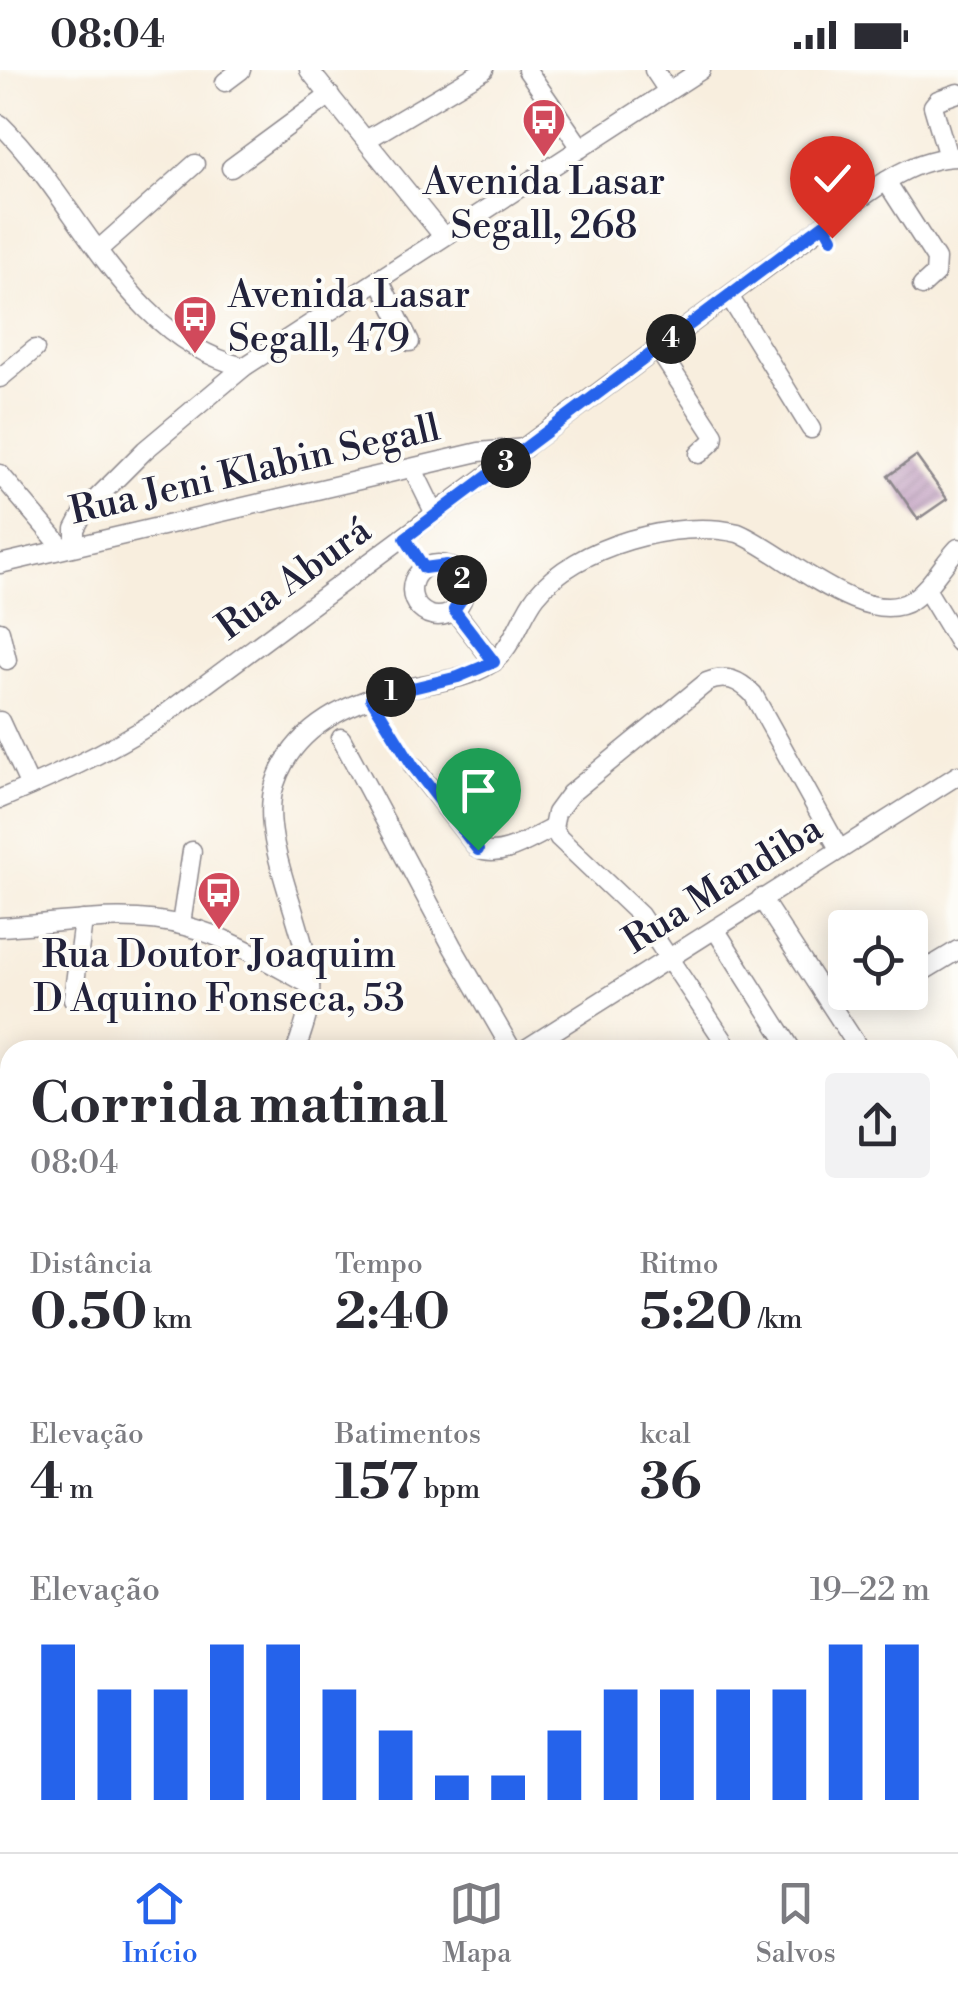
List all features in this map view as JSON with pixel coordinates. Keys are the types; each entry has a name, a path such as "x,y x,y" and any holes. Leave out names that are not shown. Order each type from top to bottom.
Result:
{"street":[{"path":"225,82 241,70"},
{"path":"309,70 443,236"},
{"path":"366,140 484,70"},
{"path":"528,70 581,148"},
{"path":"654,70 668,91"},
{"path":"0,474 68,546 86,510 145,450 244,367 700,70"},
{"path":"953,157 934,106 938,100 958,93"},
{"path":"232,168 330,96"},
{"path":"0,124 42,171 133,292 188,344 206,355 244,367"},
{"name":"Rua Aburá","path":"0,799 111,750 156,721 729,296 828,231 886,182 918,165 953,157"},
{"path":"98,250 195,164"},
{"path":"886,182 936,259 934,274 922,286"},
{"path":"379,279 410,342"},
{"path":"729,296 811,430"},
{"path":"0,378 36,348"},
{"path":"658,349 714,436 698,454"},
{"name":"Rua Jeni Klabin Segall","path":"0,564 478,452 525,448"},
{"path":"412,468 435,514"},
{"path":"299,1040 310,985 302,931 274,844 270,802 280,772 311,730 330,715 371,698 458,677 494,662 508,646 530,604 556,575 612,546 666,532 722,529 738,533 844,594 880,608 905,604 926,589 958,548"},
{"path":"405,538 424,568"},
{"path":"447,565 460,575 463,597 454,610 432,615 414,602 414,579 424,568 447,565"},
{"path":"926,589 958,642"},
{"path":"454,610 494,662"},
{"path":"0,631 7,660"},
{"path":"723,1040 632,906 573,854 553,828 556,813 570,794 706,682 728,678 742,683 753,694 839,849"},
{"path":"0,721 30,786"},
{"path":"341,738 506,1040"},
{"path":"413,766 478,850 498,853 553,828"},
{"name":"Rua Mandiba","path":"546,1040 669,957 958,775"},
{"path":"181,924 192,851"},
{"path":"762,898 853,1040"},
{"path":"0,927 143,919 181,924 230,942 310,985"},
{"path":"73,999 83,920"},
{"path":"715,929 786,1040"},
{"path":"928,969 958,950"},
{"path":"820,990 828,993"}],"path":[{"path":"371,698 413,766"}],"building":[{"path":"916,456 947,499 918,519 888,476"}],"place":[{"name":"Avenida Lasar Segall, 268","path":"544,158"},
{"name":"Avenida Lasar Segall, 479","path":"195,355"},
{"name":"Rua Doutor Joaquim D Aquino Fonseca, 53","path":"219,931"}],"route":[{"path":"478,850 413,766 371,698 458,677 494,662 454,610 463,597 460,575 447,565 431,564 424,568 405,538 824,224 832,238"}]}
